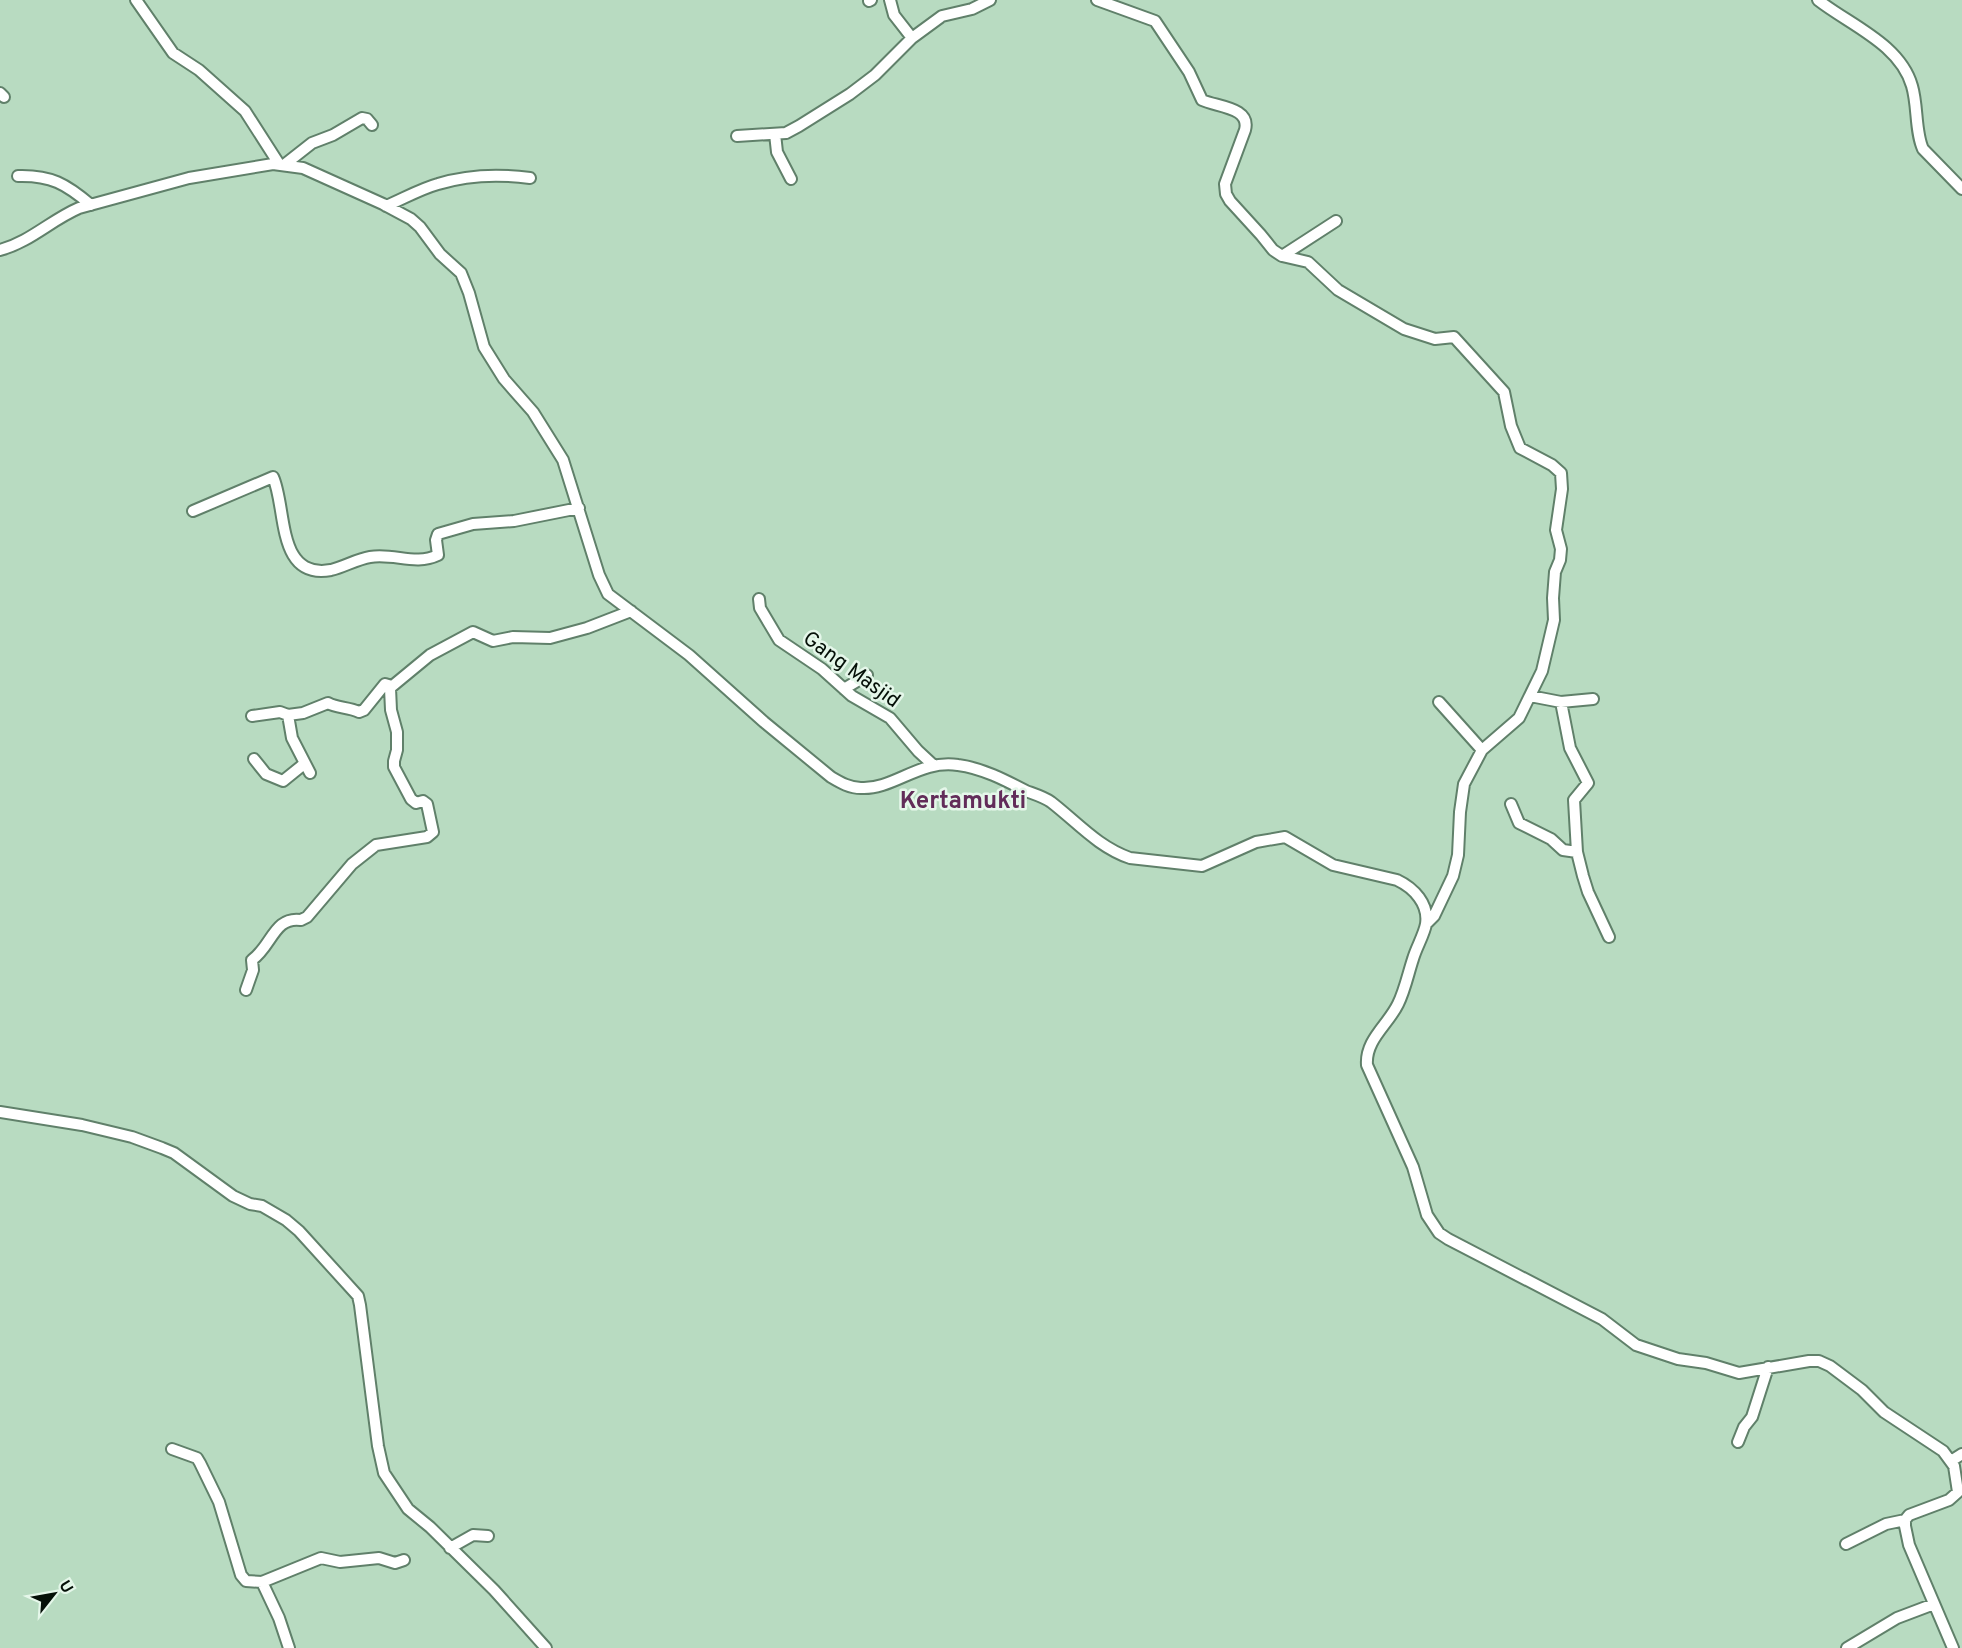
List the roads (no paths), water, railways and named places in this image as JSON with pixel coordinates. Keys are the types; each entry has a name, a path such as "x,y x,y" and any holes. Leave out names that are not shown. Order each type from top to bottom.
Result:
{"street":[{"path":"135,0 174,53 199,70 245,111 282,165"},
{"path":"890,0 894,15 912,39"},
{"path":"737,136 786,133 850,94 875,75 912,39 942,16 972,9 990,0"},
{"path":"1097,0 1155,21 1189,72 1202,100 1235,111 1245,117 1247,123 1225,184 1226,194 1273,250 1282,255 1308,262 1338,290 1404,329 1435,339 1454,337 1504,392 1511,426 1520,448 1552,465 1561,473 1562,489 1556,530 1561,549 1560,560 1555,572 1554,620 1542,671 1519,718 1482,750 1464,784 1461,793 1458,855 1453,876 1434,916 1426,924 1399,1002 1369,1048 1367,1057 1369,1073 1413,1167 1427,1215 1433,1226 1448,1239 1602,1320 1636,1345 1678,1359 1706,1363 1745,1373 1809,1361 1819,1361 1830,1366 1862,1390 1884,1412 1942,1451 1951,1461 1959,1496 1914,1512 1905,1520 1886,1524 1846,1544"},
{"path":"1818,0 1870,36 1893,54 1902,65 1912,86 1918,116 1919,142 1962,189"},
{"path":"282,165 312,143 333,135 362,118 367,119 372,125"},
{"path":"775,134 777,152 791,179"},
{"path":"0,250 23,242 69,213 91,205 189,178 273,164 303,168 386,206 411,219 420,227 440,254 461,273 484,347 504,379 532,412 557,448 567,468 603,587 608,594 689,654 819,768 844,784 864,789 932,764 957,764 1004,779 1050,802 1092,838 1120,855 1130,858 1202,866 1256,842 1286,837 1333,865 1397,880 1407,885 1414,890 1421,901 1426,924"},
{"path":"18,176 37,176 62,183 91,205"},
{"path":"386,206 437,184 470,177 530,178"},
{"path":"1282,255 1336,221"},
{"path":"193,511 273,477 286,539 294,555 301,566 309,570 330,570 367,558 397,557 415,561 427,560 438,555 436,540 438,534 473,524 514,521 579,508"},
{"name":"Gang Masjid","path":"759,599 760,608 779,640 816,664 844,689 890,718 932,764"},
{"path":"246,990 253,970 252,960 263,952 282,923 307,917 352,864 368,850 376,845 427,837 433,832 427,804 423,801 417,803 411,799 394,767 398,750 397,732 391,710 390,688 392,686 430,655 473,632 493,641 513,637 550,638 587,628 631,611"},
{"path":"844,689 867,675"},
{"path":"252,716 280,712 288,715 303,713 328,703 333,706 349,707 359,712 364,710 385,684 392,686"},
{"path":"1530,696 1561,702 1593,699"},
{"path":"1439,702 1482,750"},
{"path":"1561,702 1570,748 1588,783 1574,800 1577,852 1588,892 1608,938"},
{"path":"254,759 266,774 283,781 307,768 292,738 288,715"},
{"path":"1511,804 1519,823 1551,839 1563,850 1577,852"},
{"path":"0,1112 82,1125 132,1137 162,1148 233,1196 250,1204 262,1206 299,1231 358,1296 378,1446 384,1473 408,1509 430,1527 494,1590 546,1648"},
{"path":"1738,1442 1744,1427 1752,1416 1768,1367"},
{"path":"172,1449 197,1458 219,1502 241,1575 246,1581 262,1582 321,1558 340,1562 379,1558 395,1563 404,1560"},
{"path":"1951,1461 1962,1454"},
{"path":"1905,1520 1906,1537 1953,1648"},
{"path":"450,1548 473,1535 488,1536"},
{"path":"262,1582 279,1618 289,1648"},
{"path":"1847,1648 1897,1618 1934,1604"}],"district":[{"name":"Kertamukti","path":"963,800"}]}
